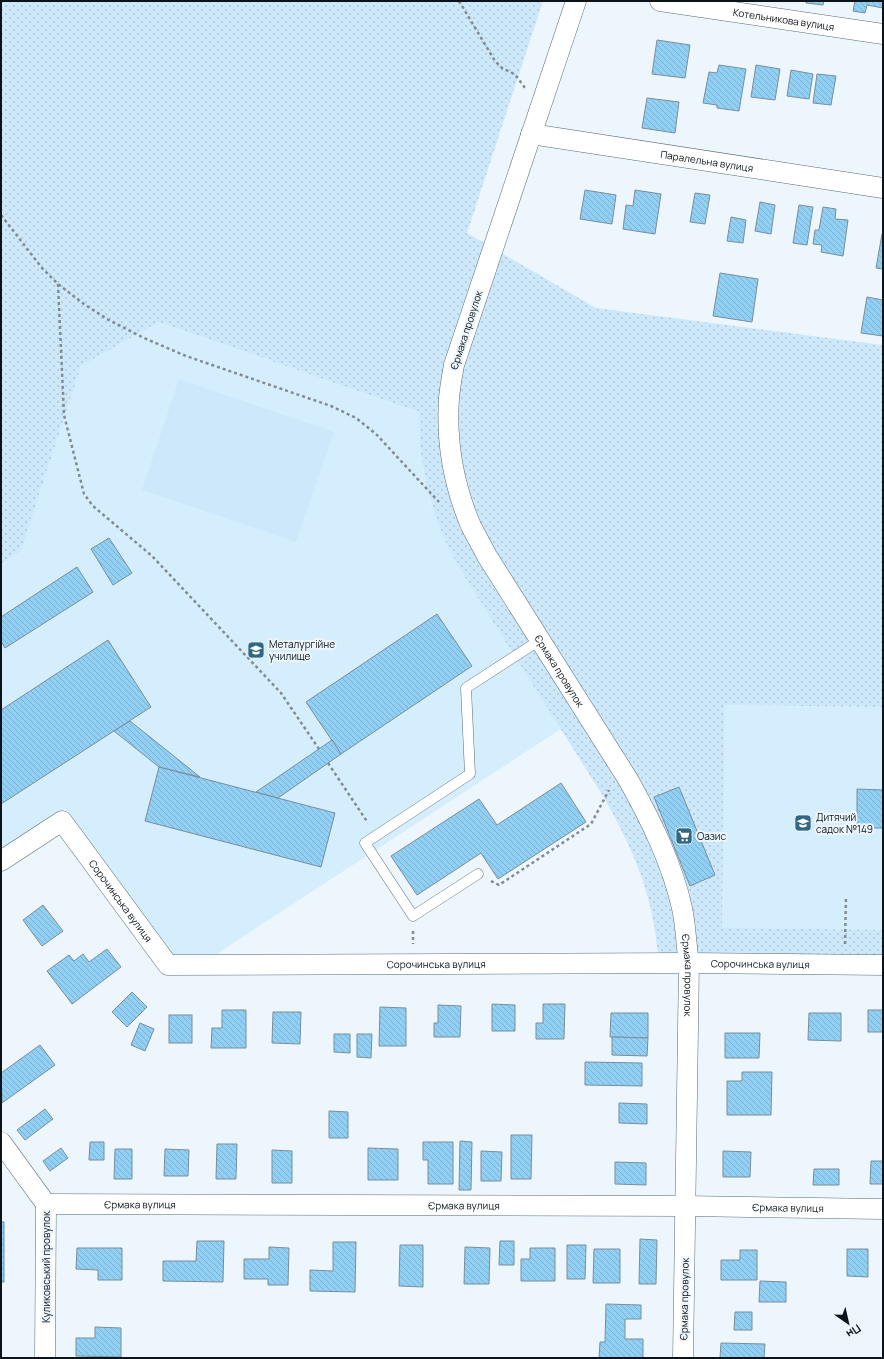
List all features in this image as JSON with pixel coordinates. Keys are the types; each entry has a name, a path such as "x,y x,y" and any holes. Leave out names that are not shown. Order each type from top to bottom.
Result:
{"street":[{"name":"Єрмака провулок","path":"576,1 454,365 449,398 448,431 452,464 460,496 471,527 487,556 629,781 643,806 659,839 672,873 682,909 689,963 683,1358"},
{"name":"Котельникова вулиця","path":"660,1 883,34"},
{"name":"Паралельна вулиця","path":"531,134 883,188"},
{"name":"Сорочинська вулиця","path":"1,861 62,821 168,964 689,963 883,965"},
{"name":"Куликовський провулок","path":"1,1142 46,1204 46,1358"},
{"name":"Єрмака вулиця","path":"46,1204 685,1206 883,1209"}],"lane":[{"path":"478,874 413,916 366,842 470,774 466,688 540,640"}],"path":[{"path":"459,1 494,61 503,69 511,72 517,77 539,110"},
{"path":"525,88 527,81"},
{"path":"1,215 42,268 58,284 84,304 107,319 144,338 186,356 332,406 356,418 376,434 439,502"},
{"path":"58,284 64,415 84,494 93,506 152,556 281,693 319,749"},
{"path":"438,495 442,509"},
{"path":"328,763 371,826"},
{"path":"606,784 613,796"},
{"path":"499,885 591,824 609,790"},
{"path":"845,964 846,897"},
{"path":"413,916 414,964"}],"shaded area":[{"path":"1,1 543,1 467,233 596,308 883,345 883,707 725,705 722,928 883,930 883,956 658,954 653,920 644,884 639,869 618,824 603,796 461,571 444,538 428,492 420,445 419,412 159,322 81,366 21,551 1,564"},
{"name":"Металургійне училище","path":"159,322 419,412 419,432 423,469 431,504 461,571 561,729 215,955 173,956 65,809 1,850 1,564 21,551 81,366"},
{"path":"179,379 334,432 296,542 142,490"},
{"name":"Дитячий садок №149","path":"725,705 883,707 883,930 722,929"}],"building":[{"path":"806,1 824,1 823,5 806,3"},
{"path":"855,1 883,1 883,8 867,5 865,13 853,11"},
{"path":"657,40 690,45 685,78 652,74"},
{"path":"719,65 746,69 739,111 717,108 717,105 703,103 709,72 717,73"},
{"path":"756,65 780,69 775,100 751,97"},
{"path":"791,70 813,74 809,99 787,96"},
{"path":"817,74 836,76 831,105 813,103"},
{"path":"647,98 679,102 675,133 642,128"},
{"path":"585,190 616,195 612,224 580,219"},
{"path":"635,190 661,194 655,234 623,229 626,205 633,206"},
{"path":"695,193 710,195 705,224 690,222"},
{"path":"760,202 775,205 771,234 755,231"},
{"path":"799,205 813,207 807,245 793,243"},
{"path":"823,207 836,209 835,219 848,220 843,256 821,252 822,245 813,244 815,230 819,230"},
{"path":"731,217 746,220 743,243 727,241"},
{"path":"882,234 883,235 883,269 876,268"},
{"path":"720,273 758,279 752,322 713,316"},
{"path":"867,297 883,300 883,336 861,333"},
{"path":"109,538 132,573 113,585 91,549"},
{"path":"77,567 93,592 5,648 1,641 1,617"},
{"path":"437,614 472,666 341,754 306,702"},
{"path":"108,640 151,707 1,804 1,710"},
{"path":"130,721 200,777 159,767 114,731"},
{"path":"332,740 341,754 278,798 256,792"},
{"path":"159,767 335,813 321,867 145,821"},
{"path":"561,783 586,822 498,879 481,853 417,895 391,856 479,799 497,825"},
{"path":"679,787 715,875 690,886 654,797"},
{"path":"857,789 883,790 883,828 857,828"},
{"path":"43,905 63,931 42,946 23,920"},
{"path":"107,949 121,967 72,1004 47,971 69,955 74,961 83,954 89,962"},
{"path":"132,992 147,1007 127,1027 112,1012"},
{"path":"492,1004 515,1005 515,1031 492,1031"},
{"path":"543,1004 565,1004 564,1039 536,1039 536,1023 543,1023"},
{"path":"438,1005 461,1006 460,1037 434,1037 434,1023 438,1023"},
{"path":"380,1007 406,1008 406,1046 379,1046"},
{"path":"222,1010 246,1010 246,1048 211,1048 212,1028 222,1028"},
{"path":"868,1010 883,1010 883,1032 868,1032"},
{"path":"273,1012 301,1012 300,1044 272,1043"},
{"path":"611,1013 648,1013 648,1038 610,1037"},
{"path":"809,1013 841,1013 841,1041 808,1040"},
{"path":"169,1015 192,1015 192,1043 169,1043"},
{"path":"140,1023 154,1029 145,1051 131,1045"},
{"path":"725,1033 760,1033 759,1058 725,1058"},
{"path":"334,1034 350,1034 350,1053 334,1052"},
{"path":"357,1034 372,1034 371,1058 357,1057"},
{"path":"612,1037 648,1038 647,1056 612,1055"},
{"path":"40,1045 55,1065 2,1103 1,1073"},
{"path":"585,1062 642,1063 642,1086 585,1085"},
{"path":"742,1072 772,1072 771,1115 727,1115 727,1081 742,1081"},
{"path":"619,1103 647,1104 647,1124 619,1123"},
{"path":"45,1109 53,1119 25,1140 17,1130"},
{"path":"329,1111 348,1112 348,1138 329,1138"},
{"path":"511,1135 532,1135 531,1179 511,1179"},
{"path":"460,1141 472,1142 471,1190 459,1190"},
{"path":"90,1142 104,1142 104,1160 89,1160"},
{"path":"423,1142 453,1142 453,1184 428,1184 428,1160 423,1160"},
{"path":"217,1144 237,1144 236,1179 216,1179"},
{"path":"61,1148 68,1158 50,1171 43,1161"},
{"path":"368,1148 398,1149 398,1180 368,1180"},
{"path":"115,1149 132,1149 132,1179 114,1179"},
{"path":"165,1149 189,1150 188,1176 164,1176"},
{"path":"272,1150 292,1151 292,1183 272,1183"},
{"path":"481,1151 502,1152 501,1181 481,1181"},
{"path":"723,1151 751,1152 750,1177 723,1177"},
{"path":"871,1161 883,1161 883,1184 870,1184"},
{"path":"615,1162 646,1163 646,1185 615,1184"},
{"path":"814,1169 839,1169 839,1185 813,1185"},
{"path":"1,1222 4,1222 4,1282 1,1282"},
{"path":"640,1239 657,1240 656,1284 639,1284"},
{"path":"197,1241 224,1241 223,1282 163,1281 163,1261 196,1261"},
{"path":"500,1241 514,1241 514,1265 499,1265"},
{"path":"333,1242 356,1242 355,1292 310,1291 310,1270 333,1271"},
{"path":"400,1245 423,1245 423,1287 399,1286"},
{"path":"567,1245 586,1245 585,1279 567,1279"},
{"path":"269,1247 289,1248 288,1285 268,1285 268,1279 244,1279 244,1259 269,1259"},
{"path":"465,1247 490,1248 489,1284 464,1284"},
{"path":"77,1248 122,1248 122,1280 98,1280 98,1270 76,1269"},
{"path":"530,1248 555,1248 555,1281 521,1281 521,1259 530,1259"},
{"path":"594,1249 620,1249 620,1283 593,1283"},
{"path":"847,1249 868,1249 868,1277 847,1276"},
{"path":"740,1250 757,1250 757,1280 721,1280 721,1260 740,1260"},
{"path":"760,1281 786,1282 786,1302 759,1302"},
{"path":"606,1304 641,1305 641,1319 625,1319 625,1339 643,1339 643,1358 599,1358 600,1342 605,1342"},
{"path":"735,1312 752,1312 752,1330 734,1330"},
{"path":"95,1327 121,1328 121,1357 76,1356 76,1338 95,1338"},
{"path":"721,1343 765,1344 764,1358 720,1358"}],"place":[{"name":"Металургійне училище","path":"256,650"},
{"name":"Дитячий садок №149","path":"803,823"},
{"name":"Оазис","path":"684,836"}]}
